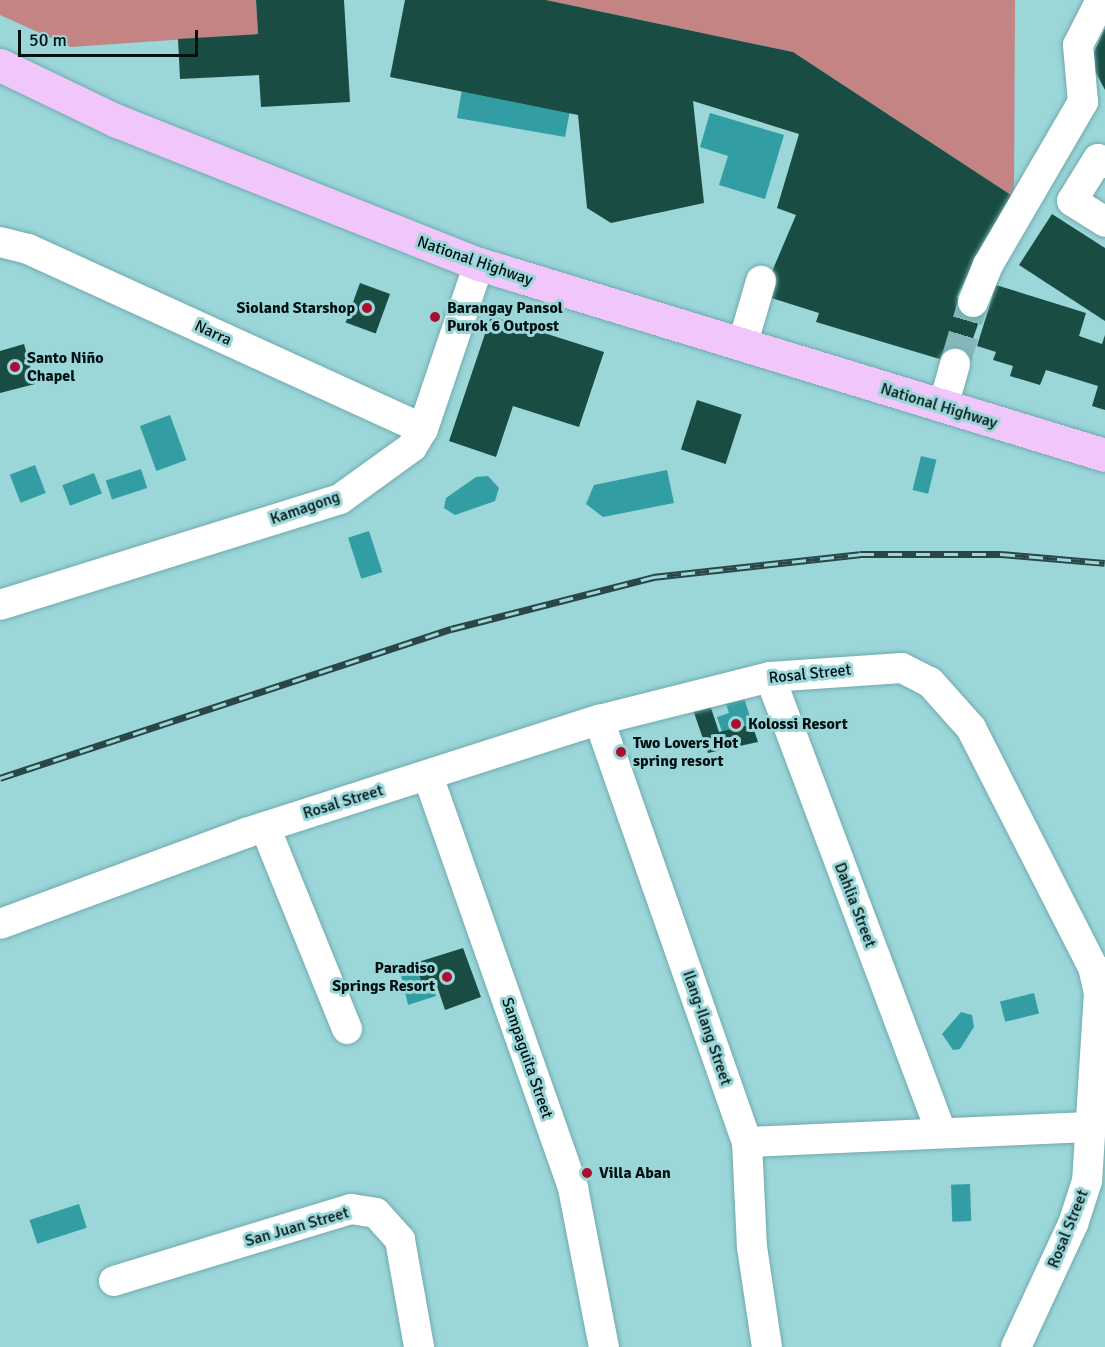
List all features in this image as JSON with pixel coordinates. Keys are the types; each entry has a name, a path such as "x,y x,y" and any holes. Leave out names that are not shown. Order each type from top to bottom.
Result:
{"main road":[{"name":"National Highway","path":"0,65 117,121 479,264 1105,455"}],"street":[{"path":"973,302 988,265 1083,102 1078,45 1101,0"},
{"path":"1105,163 1098,159 1072,201 1105,222"},
{"name":"Narra","path":"0,242 28,249 423,429"},
{"name":"Kamagong","path":"0,605 340,499 412,447 423,429 479,264"},
{"path":"742,346 761,281"},
{"path":"943,407 955,364"},
{"name":"Rosal Street","path":"0,924 265,827 599,720 770,677 902,668 930,682 971,728 1093,967 1100,992 1087,1181 1074,1224 1016,1347"},
{"name":"Dahlia Street","path":"770,677 940,1133"},
{"name":"Ilang-Ilang Street","path":"599,720 747,1142 752,1247 767,1347"},
{"name":"Sampaguita Street","path":"428,776 573,1188 604,1347"},
{"path":"265,827 347,1029"},
{"path":"747,1142 1091,1127"},
{"name":"San Juan Street","path":"114,1281 351,1209 376,1213 400,1240 419,1347"}],"shaded area":[{"path":"0,0 256,0 258,34 71,47 0,15"},
{"path":"546,0 1015,0 1014,197 793,52"}],"water":[{"path":"410,0 586,25 565,137 457,118 470,44"},
{"path":"710,113 784,135 765,199 719,185 728,156 700,147"},
{"path":"170,415 186,460 156,471 140,426"},
{"path":"921,456 937,460 928,494 913,490"},
{"path":"35,465 46,493 21,503 10,475"},
{"path":"141,469 147,488 112,499 106,480"},
{"path":"667,470 674,503 603,517 586,504 594,485"},
{"path":"94,473 102,494 70,506 62,485"},
{"path":"488,476 499,488 495,501 455,515 444,508 446,498 476,477"},
{"path":"369,531 382,572 361,579 348,538"},
{"path":"744,698 752,723 722,732 717,717 729,713 726,704"},
{"path":"417,969 424,989 433,987 436,996 408,1005 400,971"},
{"path":"1034,993 1039,1013 1005,1022 1000,1001"},
{"path":"961,1012 972,1015 974,1027 960,1049 953,1050 942,1034"},
{"path":"970,1184 971,1221 952,1222 951,1185"},
{"path":"79,1204 87,1228 37,1244 30,1220"}],"building":[{"path":"256,0 344,0 350,102 261,107 259,75 180,79 178,39 258,34"},
{"path":"405,0 546,0 793,52 1014,197 981,247 957,297 985,305 963,366 816,322 819,313 762,295 796,215 777,208 799,134 693,101 704,203 611,223 587,208 578,115 390,77"},
{"path":"1105,28 1105,90 1095,71 1094,52"},
{"path":"1052,214 1105,248 1105,321 1019,265"},
{"name":"Sioland Starshop","path":"360,283 390,294 376,333 346,322"},
{"path":"996,285 1086,313 1079,336 1102,344 1105,335 1105,410 1092,406 1098,386 1046,370 1040,385 1010,376 1013,366 993,360 996,352 977,346"},
{"path":"491,316 604,352 579,427 513,406 496,457 449,441"},
{"name":"Santo Niño Chapel","path":"24,344 35,384 0,393 0,351"},
{"path":"697,400 742,415 726,464 681,449"},
{"path":"709,702 719,732 752,724 758,742 708,753 692,707"},
{"name":"Paradiso Springs Resort","path":"463,948 481,997 445,1010 437,986 424,989 415,963"}],"tunnel":[{"path":"955,364 973,302"}],"railway":[{"path":"0,778 451,629 653,577 860,554 1001,554 1105,563"}],"place":[{"name":"Sioland Starshop","path":"367,308"},
{"name":"Barangay Pansol Purok 6 Outpost","path":"435,317"},
{"name":"Santo Niño Chapel","path":"15,367"},
{"name":"Kolossi Resort","path":"736,724"},
{"name":"Two Lovers Hot spring resort","path":"621,752"},
{"name":"Paradiso Springs Resort","path":"447,977"},
{"name":"Villa Aban","path":"587,1173"}]}
